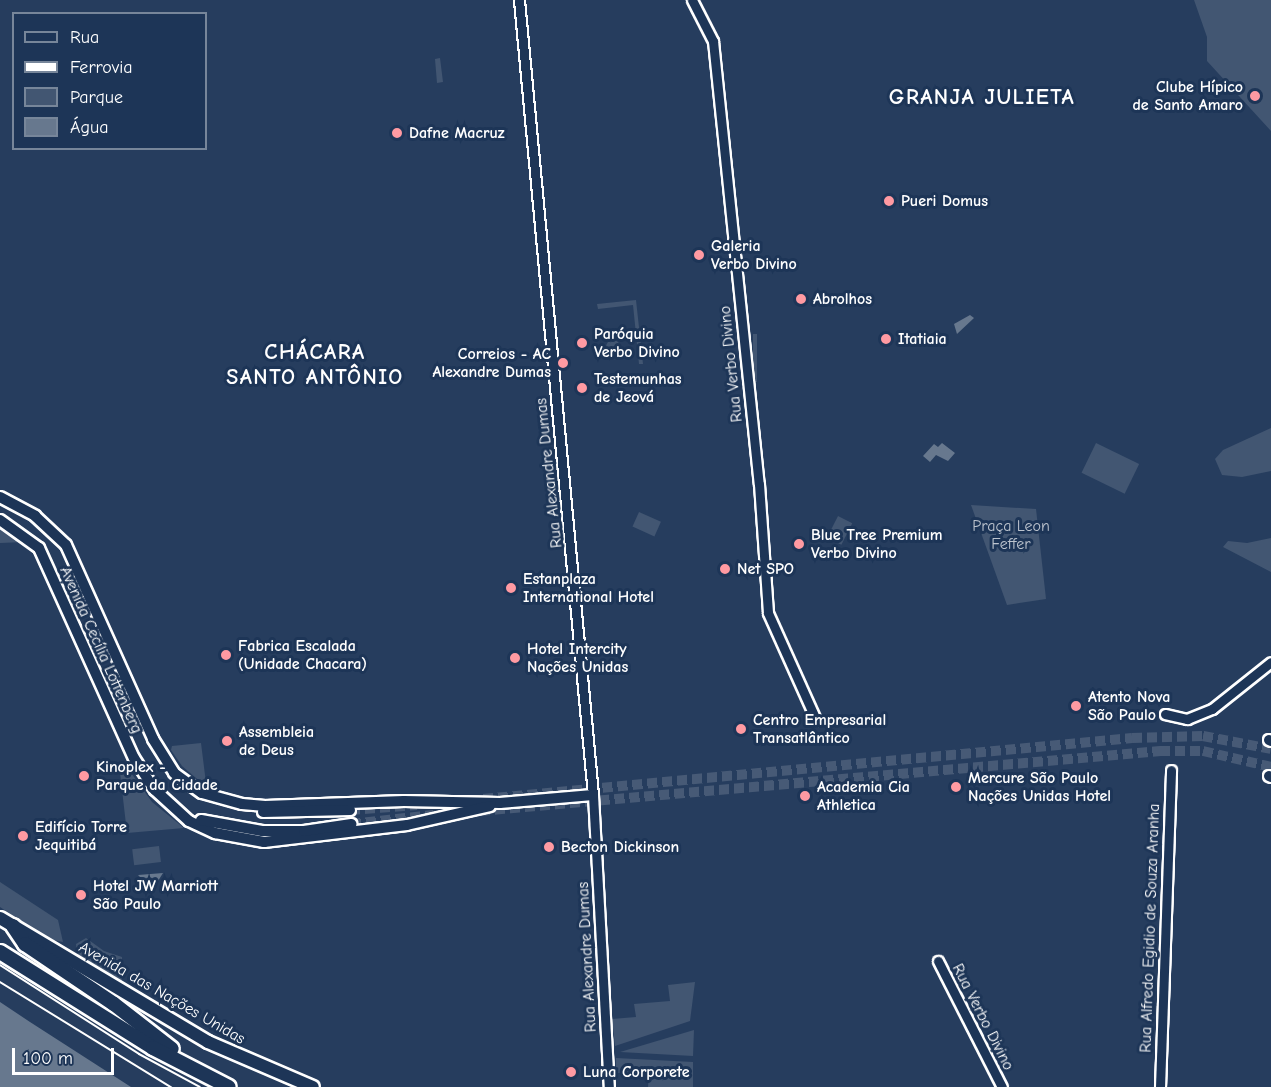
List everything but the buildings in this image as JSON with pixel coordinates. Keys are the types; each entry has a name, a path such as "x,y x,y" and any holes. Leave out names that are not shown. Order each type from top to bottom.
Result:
{"highway":[{"name":"Avenida das Nações Unidas","path":"0,918 208,1042 313,1087"},
{"path":"14,926 25,944 114,1004 166,1045 202,1067 209,1077"},
{"path":"0,952 99,1015 229,1087"}],"main road":[{"name":"Avenida Cecília Lottenberg","path":"0,497 35,516 66,544 153,739 180,780 212,797 265,806 404,801 500,803 593,795"},
{"name":"Avenida Cecília Lottenberg","path":"0,520 39,548 126,744 155,790 175,811 215,833 264,842 407,825 500,803"},
{"path":"180,780 194,794 227,808 255,812 350,810"},
{"path":"175,811 215,825 262,831 304,831 351,824"}],"street":[{"name":"Rua Alexandre Dumas","path":"519,0 593,795 609,1087"},
{"name":"Rua Verbo Divino","path":"692,0 712,38 758,476 768,613 816,720"},
{"path":"1165,714 1187,718 1212,709 1271,662"},
{"name":"Rua Alfredo Egidio de Souza Aranha","path":"1160,1087 1171,770"},
{"name":"Rua Verbo Divino","path":"938,961 1002,1087"}],"green space":[{"name":"Clube Hípico de Santo Amaro","path":"1194,0 1271,0 1271,131 1207,61 1207,37"},
{"path":"440,58 443,82 437,83 435,59"},
{"path":"636,300 643,364 639,364 633,305 598,309 597,304"},
{"path":"753,334 757,334 757,382 753,382"},
{"path":"613,340 618,342 620,347 618,352 613,354 608,352 606,347 608,342"},
{"path":"1271,428 1271,471 1242,477 1222,475 1215,459 1223,450"},
{"path":"1096,443 1139,464 1125,494 1082,473"},
{"name":"Praça Leon Feffer","path":"971,505 1036,509 1046,599 1007,605"},
{"path":"639,512 661,522 654,536 632,527"},
{"path":"838,516 852,523 841,545 827,537"},
{"path":"0,525 24,542 0,543"},
{"path":"1271,538 1271,572 1223,547 1228,541 1247,543"},
{"path":"201,743 206,783 203,784 182,766 171,750 172,746"},
{"path":"124,763 152,802 184,828 127,833 119,764"},
{"path":"159,846 161,862 134,865 132,849"},
{"path":"0,882 58,920 63,942 48,939 0,907"},
{"path":"86,938 104,951 122,957 122,981 77,954 76,944"},
{"path":"695,982 690,1021 615,1046 612,1019 636,1017 634,1004 670,1001 668,985"},
{"path":"694,1030 693,1056 620,1052"},
{"path":"616,1058 693,1062 693,1087 648,1087 649,1073 616,1073"}],"water":[{"path":"970,315 974,318 957,334 954,324"},
{"path":"942,443 955,453 948,461 936,455 930,462 923,456 934,444 938,447"},
{"path":"163,873 158,881 150,880 146,886 141,886 143,880 138,875"},
{"path":"0,1002 30,1022 131,1087 0,1087"}],"tunnel":[{"path":"483,799 1132,738 1203,736 1271,749"},
{"path":"480,811 1160,751 1203,751 1271,767"},
{"path":"350,810 417,805"},
{"path":"351,824 434,815"}],"railway":[{"path":"0,965 139,1054 200,1087"},
{"path":"0,982 171,1087"}],"place":[{"name":"Clube Hípico de Santo Amaro","path":"1255,96"},
{"name":"Dafne Macruz","path":"397,133"},
{"name":"Pueri Domus","path":"889,201"},
{"name":"Galeria Verbo Divino","path":"699,255"},
{"name":"Abrolhos","path":"801,299"},
{"name":"Itatiaia","path":"886,339"},
{"name":"Paróquia Verbo Divino","path":"582,343"},
{"name":"Correios - AC Alexandre Dumas","path":"563,363"},
{"name":"Testemunhas de Jeová","path":"582,388"},
{"name":"Blue Tree Premium Verbo Divino","path":"799,544"},
{"name":"Net SPO","path":"725,569"},
{"name":"Estanplaza International Hotel","path":"511,588"},
{"name":"Fabrica Escalada (Unidade Chacara)","path":"226,655"},
{"name":"Hotel Intercity Nações Unidas","path":"515,658"},
{"name":"Atento Nova São Paulo","path":"1076,706"},
{"name":"Centro Empresarial Transatlântico","path":"741,729"},
{"name":"Assembleia de Deus","path":"227,741"},
{"name":"Kinoplex - Parque da Cidade","path":"84,776"},
{"name":"Mercure São Paulo Nações Unidas Hotel","path":"956,787"},
{"name":"Academia Cia Athletica","path":"805,796"},
{"name":"Edifício Torre Jequitibá","path":"23,836"},
{"name":"Becton Dickinson","path":"549,847"},
{"name":"Hotel JW Marriott São Paulo","path":"81,895"},
{"name":"Luna Corporete","path":"571,1072"}],"district":[{"name":"GRANJA JULIETA","path":"982,98"},
{"name":"CHÁCARA SANTO ANTÔNIO","path":"315,364"}]}
